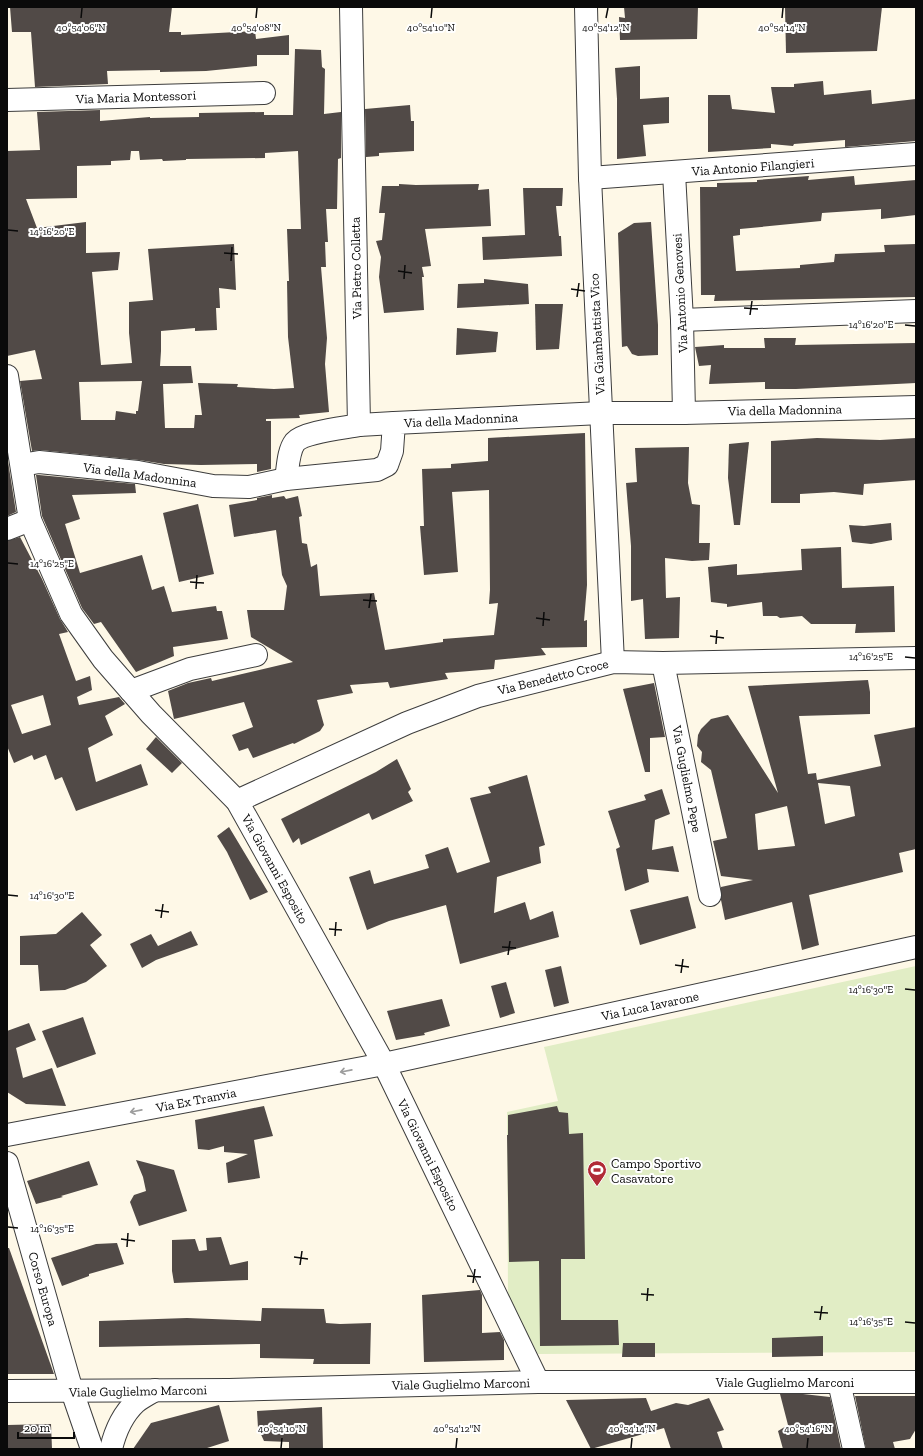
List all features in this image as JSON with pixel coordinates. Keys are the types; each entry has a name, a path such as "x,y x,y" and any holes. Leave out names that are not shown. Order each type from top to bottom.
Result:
{"street":[{"name":"Via Pietro Colletta","path":"351,7 359,425"},
{"name":"Via Giambattista Vico","path":"586,7 590,178 613,662"},
{"name":"Via Maria Montessori","path":"7,100 264,93"},
{"name":"Via Antonio Filangieri","path":"590,178 916,154"},
{"name":"Via Antonio Genovesi","path":"674,173 682,320 684,413"},
{"path":"682,320 916,311"},
{"name":"Via Giovanni Esposito","path":"7,376 30,520 71,614 103,659 151,714 237,801 384,1064 538,1382"},
{"name":"Via della Madonnina","path":"22,465 39,462 138,472 213,486 249,487 286,479 377,470 387,465 392,451 394,423 601,413 684,413 916,407"},
{"path":"286,479 290,452 295,443 304,436 359,425 394,423"},
{"path":"7,529 30,520"},
{"path":"131,691 190,670 256,655"},
{"name":"Via Benedetto Croce","path":"237,801 407,723 478,696 613,662 663,663 916,658"},
{"name":"Via Guglielmo Pepe","path":"663,663 710,895"},
{"name":"Via Luca Iavarone","path":"384,1064 916,947"},
{"name":"Via Ex Tranvia","path":"7,1135 384,1064"},
{"name":"Corso Europa","path":"7,1163 72,1392 92,1449"},
{"name":"Viale Guglielmo Marconi","path":"7,1392 229,1390 538,1382 916,1382"},
{"path":"839,1382 854,1449"},
{"path":"111,1449 114,1438 124,1417 137,1402 155,1390"}],"green space":[{"name":"Campo Sportivo Casavatore","path":"916,966 916,1352 538,1354 508,1297 507,1112 558,1101 544,1047"}],"building":[{"path":"10,7 172,7 169,32 181,32 181,35 255,31 256,39 289,35 289,55 257,55 257,66 206,71 107,71 108,84 35,87 31,32 12,32"},
{"path":"624,7 698,7 697,39 620,40 619,17 625,18"},
{"path":"785,7 882,7 877,51 786,53"},
{"path":"295,49 321,50 322,67 325,69 324,114 341,112 341,158 338,159 337,209 326,209 328,242 325,242 326,267 321,267 327,338 325,364 329,412 299,415 300,418 266,419 266,421 271,421 271,469 257,472 257,464 164,464 40,450 32,451 20,381 42,379 35,350 7,356 7,151 40,150 37,112 100,110 100,121 150,117 199,117 199,113 264,112 264,115 293,115","holes":["131,151 139,151 140,160 162,159 163,161 186,159 265,158 265,153 298,151 301,229 287,229 289,281 287,281 288,337 294,388 274,389 237,387 238,384 198,383 202,415 195,415 194,428 165,428 163,384 193,383 191,366 160,366 161,331 195,328 195,331 217,330 216,308 220,308 219,288 236,290 234,244 148,249 153,300 129,302 129,333 132,363 101,365 92,272 118,270 120,252 86,253 86,222 37,228 26,199 77,198 77,166 111,165 111,161 130,160","142,381 138,411 136,411 136,414 116,411 115,420 81,420 79,382"]},
{"path":"640,66 640,99 669,97 669,123 643,125 646,156 617,159 617,99 615,68"},
{"path":"823,81 824,95 871,90 872,104 916,99 916,141 845,147 845,140 794,144 793,146 771,144 771,148 708,152 708,95 730,95 732,109 775,113 771,87 794,87 794,84"},
{"path":"410,105 411,121 414,121 414,151 379,153 379,156 366,157 365,109"},
{"path":"809,176 808,180 854,176 855,185 916,180 916,215 881,219 881,209 822,213 821,221 740,229 740,235 733,236 736,271 800,268 800,265 834,262 835,254 885,252 884,245 916,244 916,297 714,301 715,295 701,295 700,187 717,187 717,183 757,182 757,180"},
{"path":"399,184 479,184 478,190 489,189 491,226 425,229 431,266 422,267 424,277 422,277 424,310 384,313 379,277 381,257 376,241 382,240 385,213 379,213 382,186 399,186"},
{"path":"523,188 563,188 562,206 556,206 559,236 561,236 562,256 483,260 482,237 525,235"},
{"path":"651,222 658,325 658,355 638,356 632,354 627,346 622,347 618,233 634,223"},
{"path":"484,279 528,284 529,304 457,308 458,284 484,283"},
{"path":"535,304 563,304 559,349 536,350"},
{"path":"457,328 498,332 496,352 456,355"},
{"path":"764,338 796,338 795,345 916,343 916,383 796,389 765,389 765,382 709,384 711,365 699,366 695,347 724,345 724,348 765,348"},
{"path":"585,433 587,585 584,621 587,620 587,647 541,648 546,655 495,660 494,669 445,673 448,679 390,688 388,682 350,685 353,693 317,700 324,725 320,731 294,744 293,743 253,758 248,748 239,751 232,735 253,727 244,702 174,719 168,691 188,683 211,678 212,681 293,662 251,637 247,610 284,610 287,586 282,575 276,530 234,537 229,505 257,500 257,498 272,495 272,498 284,496 286,499 298,496 302,516 299,517 302,543 307,544 311,567 317,564 320,596 374,593 385,650 443,642 443,639 494,635 498,603 489,604 489,490 452,492 458,572 424,575 420,526 424,526 422,469 451,468 451,464 488,461 488,438"},
{"path":"817,438 880,440 916,438 916,480 864,484 863,495 834,492 800,494 800,503 771,503 771,441"},
{"path":"749,442 740,525 734,525 728,478 729,444"},
{"path":"689,447 688,483 692,504 700,505 699,543 710,543 709,560 692,561 665,558 666,598 680,597 679,638 645,639 643,599 631,601 631,546 626,483 637,482 635,448"},
{"path":"7,455 16,512 7,516"},
{"path":"36,475 135,484 136,493 72,495 80,519 65,524 80,573 142,555 152,590 164,586 172,612 216,606 217,611 222,611 228,639 173,647 174,656 136,672 101,622 94,624 82,608 42,516"},
{"path":"198,504 214,574 179,582 163,513"},
{"path":"891,523 892,540 871,544 852,542 849,525 864,526"},
{"path":"20,537 42,579 60,619 68,632 59,634 76,681 90,676 92,690 77,697 79,705 119,697 125,704 105,716 113,735 88,748 96,782 141,764 148,785 76,811 62,777 55,780 46,755 34,760 32,755 14,763 7,746 7,541","holes":["43,695 51,725 22,734 11,705"]},
{"path":"841,547 842,588 894,586 895,632 855,633 856,624 811,624 802,616 780,618 777,616 763,616 762,602 727,607 727,604 711,602 708,567 737,564 737,575 802,570 801,549"},
{"path":"868,680 870,692 870,714 799,716 808,774 816,773 817,780 881,766 874,735 916,727 916,849 899,853 903,872 809,895 819,945 802,950 792,902 725,920 721,900 721,887 753,880 721,876 713,841 727,838 711,770 701,762 702,752 697,746 698,735 701,729 711,719 728,715 778,793 748,686","holes":["818,783 850,786 855,816 825,824","787,806 795,846 758,850 755,814"]},
{"path":"654,683 665,737 650,738 650,772 645,772 623,689"},
{"path":"156,737 182,763 172,773 146,749"},
{"path":"397,759 411,789 408,792 413,801 372,820 369,813 301,845 299,838 293,843 281,819 376,772"},
{"path":"527,775 545,845 539,847 541,863 497,877 494,913 525,902 530,920 553,911 559,937 460,964 446,905 389,921 367,930 349,877 370,870 374,884 429,868 425,855 448,847 457,873 490,862 470,798 491,793 488,787"},
{"path":"662,789 670,814 655,820 652,850 673,846 679,872 647,869 649,882 625,891 616,849 620,847 608,811 646,800 644,795"},
{"path":"229,827 268,892 250,900 227,852 217,836"},
{"path":"688,896 696,928 640,945 630,910"},
{"path":"82,912 102,935 90,945 107,966 86,982 65,990 40,991 38,965 20,965 20,936 56,934"},
{"path":"191,931 198,945 156,960 142,968 130,944 151,934 158,946"},
{"path":"561,966 569,1003 554,1007 545,970"},
{"path":"506,982 515,1013 500,1018 491,986"},
{"path":"442,999 450,1026 424,1033 425,1035 396,1040 387,1011"},
{"path":"83,1017 96,1054 57,1068 42,1031"},
{"path":"29,1023 36,1040 16,1048 23,1078 52,1068 66,1106 26,1104 7,1092 7,1031"},
{"path":"264,1106 273,1136 254,1140 260,1178 228,1183 226,1163 248,1154 224,1152 224,1146 209,1150 198,1149 195,1120"},
{"path":"557,1106 559,1112 568,1113 569,1134 583,1133 585,1259 561,1259 561,1320 618,1320 619,1345 540,1346 539,1261 509,1262 508,1115"},
{"path":"136,1160 174,1170 187,1211 139,1226 130,1202 134,1195 146,1191 143,1177"},
{"path":"89,1161 98,1185 61,1196 63,1197 36,1204 27,1181"},
{"path":"221,1237 230,1265 248,1261 248,1280 174,1283 172,1271 172,1240 195,1239 199,1251 207,1250 206,1238"},
{"path":"117,1243 124,1264 89,1274 89,1276 62,1286 51,1258 96,1244"},
{"path":"7,1248 9,1248 54,1374 7,1374"},
{"path":"480,1290 482,1295 482,1333 500,1332 504,1340 504,1360 424,1362 422,1295"},
{"path":"262,1308 324,1309 326,1323 371,1323 370,1364 313,1364 314,1359 260,1358 260,1344 99,1347 99,1321 187,1318 261,1321"},
{"path":"823,1336 823,1356 772,1357 772,1338"},
{"path":"623,1343 655,1343 655,1357 622,1357"},
{"path":"780,1394 803,1394 830,1397 841,1449 783,1449 778,1431 788,1425"},
{"path":"855,1396 916,1396 916,1429 910,1439 893,1442 895,1449 866,1449"},
{"path":"646,1398 651,1411 676,1403 688,1405 709,1398 724,1430 717,1432 723,1449 671,1449 664,1428 591,1449 566,1400"},
{"path":"219,1405 229,1441 204,1449 133,1449 151,1423"},
{"path":"322,1407 323,1449 289,1449 289,1442 264,1441 258,1428 257,1411"},
{"path":"51,1424 52,1449 7,1449 7,1425"}],"place":[{"name":"Campo Sportivo Casavatore","path":"597,1187"}]}
